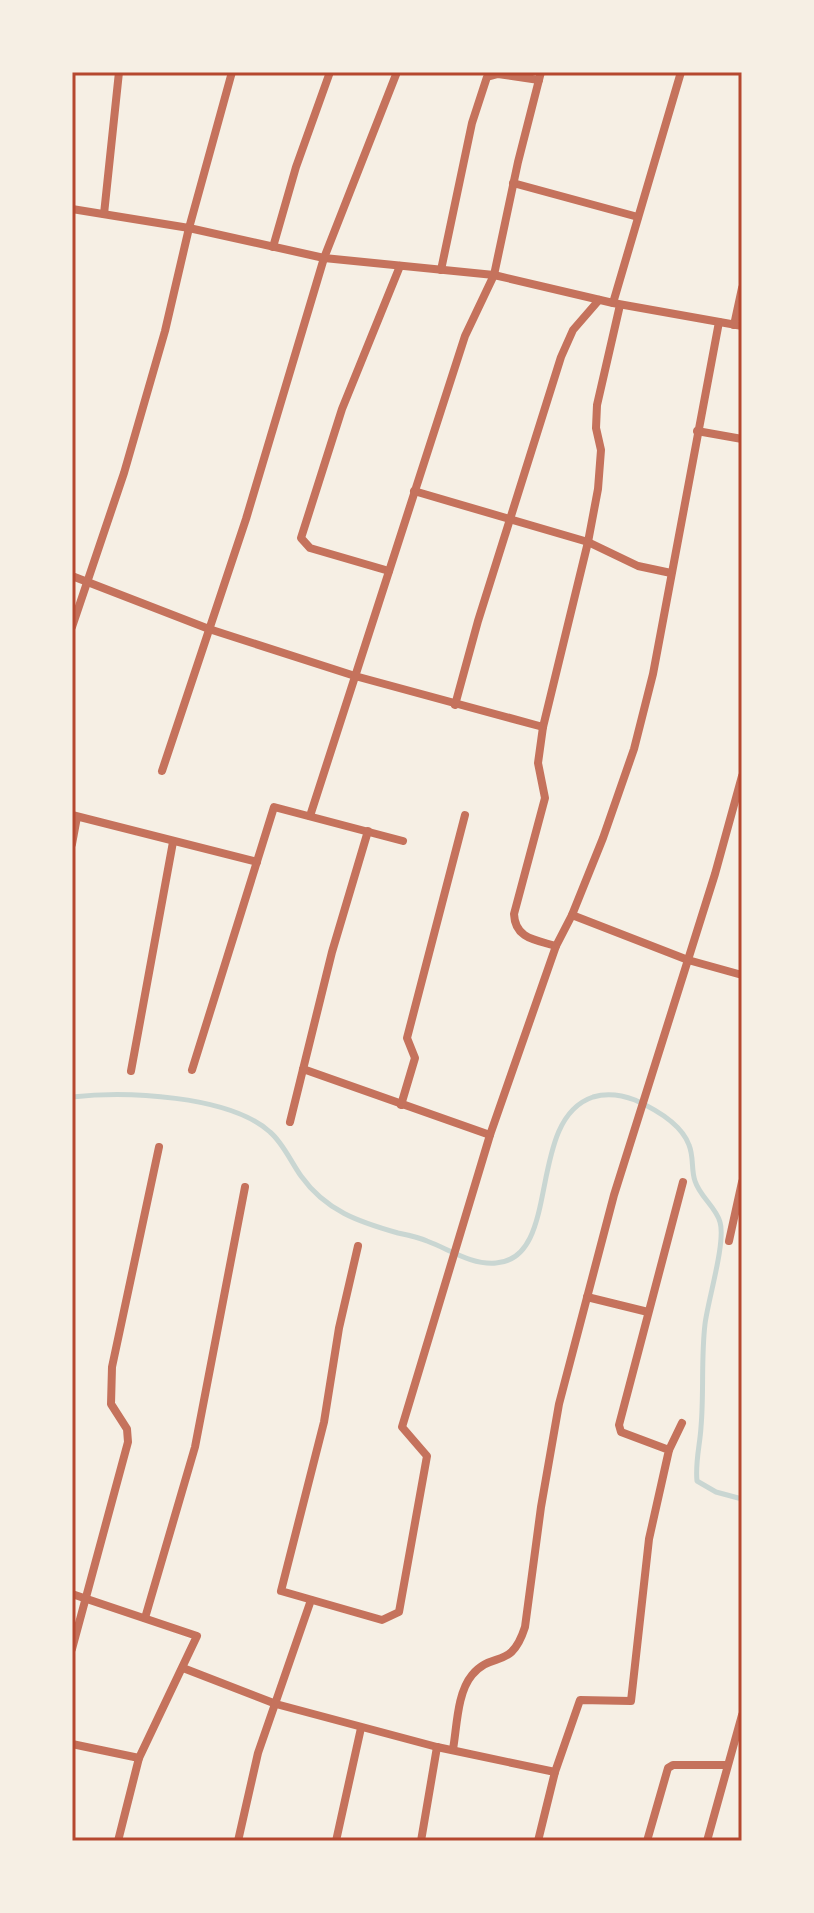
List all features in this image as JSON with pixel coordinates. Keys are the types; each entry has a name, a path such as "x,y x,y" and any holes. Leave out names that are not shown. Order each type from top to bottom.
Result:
{"street":[{"path":"104,214 119,72"},
{"path":"72,627 124,473 165,331 189,228 232,72"},
{"path":"273,247 296,167 330,72"},
{"path":"162,771 246,519 324,258 397,72"},
{"path":"556,946 519,932 514,925 514,914 545,798 538,763 543,727 588,542 601,468 596,428 597,405 616,304 681,72"},
{"path":"310,816 465,336 494,275 540,76 498,74 487,77 472,123 441,270"},
{"path":"513,183 638,217"},
{"path":"72,209 189,228 324,258 494,275 616,304 738,325 742,288"},
{"path":"389,571 310,548 301,538 342,409 400,266"},
{"path":"455,705 478,621 567,341 599,300"},
{"path":"358,1246 339,1328 324,1422 281,1591 382,1620 399,1612 427,1456 402,1427 490,1135 556,946 572,915 634,749 653,674 719,322"},
{"path":"697,431 742,439"},
{"path":"414,491 588,542 621,560 671,573"},
{"path":"72,576 209,629 355,676 543,727"},
{"path":"453,1749 464,1690 471,1677 480,1668 510,1655 519,1645 525,1627 559,1404 633,1131 742,776"},
{"path":"192,1070 274,807 403,841"},
{"path":"401,1105 415,1058 407,1038 465,815"},
{"path":"72,844 75,816 257,862"},
{"path":"290,1122 332,952 368,831"},
{"path":"131,1071 173,842"},
{"path":"572,915 688,960 742,975"},
{"path":"303,1069 490,1135"},
{"path":"72,1649 128,1442 127,1429 111,1404 112,1367 159,1147"},
{"path":"669,1450 628,1437 621,1432 619,1425 683,1182"},
{"path":"729,1241 742,1182"},
{"path":"145,1618 195,1447 245,1187"},
{"path":"587,1297 648,1312"},
{"path":"538,1841 555,1772 580,1700 631,1701 649,1539 669,1450 682,1423"},
{"path":"72,1594 197,1636 139,1758 118,1841"},
{"path":"238,1841 258,1753 311,1600"},
{"path":"183,1668 276,1704 361,1728 555,1772"},
{"path":"707,1841 742,1715"},
{"path":"336,1841 361,1728"},
{"path":"72,1744 139,1758"},
{"path":"421,1841 437,1747"},
{"path":"647,1841 668,1768 673,1765 727,1765"}],"waterway":[{"path":"72,1097 120,1095 176,1098 229,1110 270,1132 301,1176 332,1207 370,1224 420,1238 469,1259 487,1263 517,1255 530,1238 550,1158 559,1132 572,1111 593,1097 609,1095 635,1100 659,1112 674,1123 685,1137 691,1150 695,1181 718,1217 721,1231 719,1257 705,1324 697,1481 716,1492 742,1499"}]}
